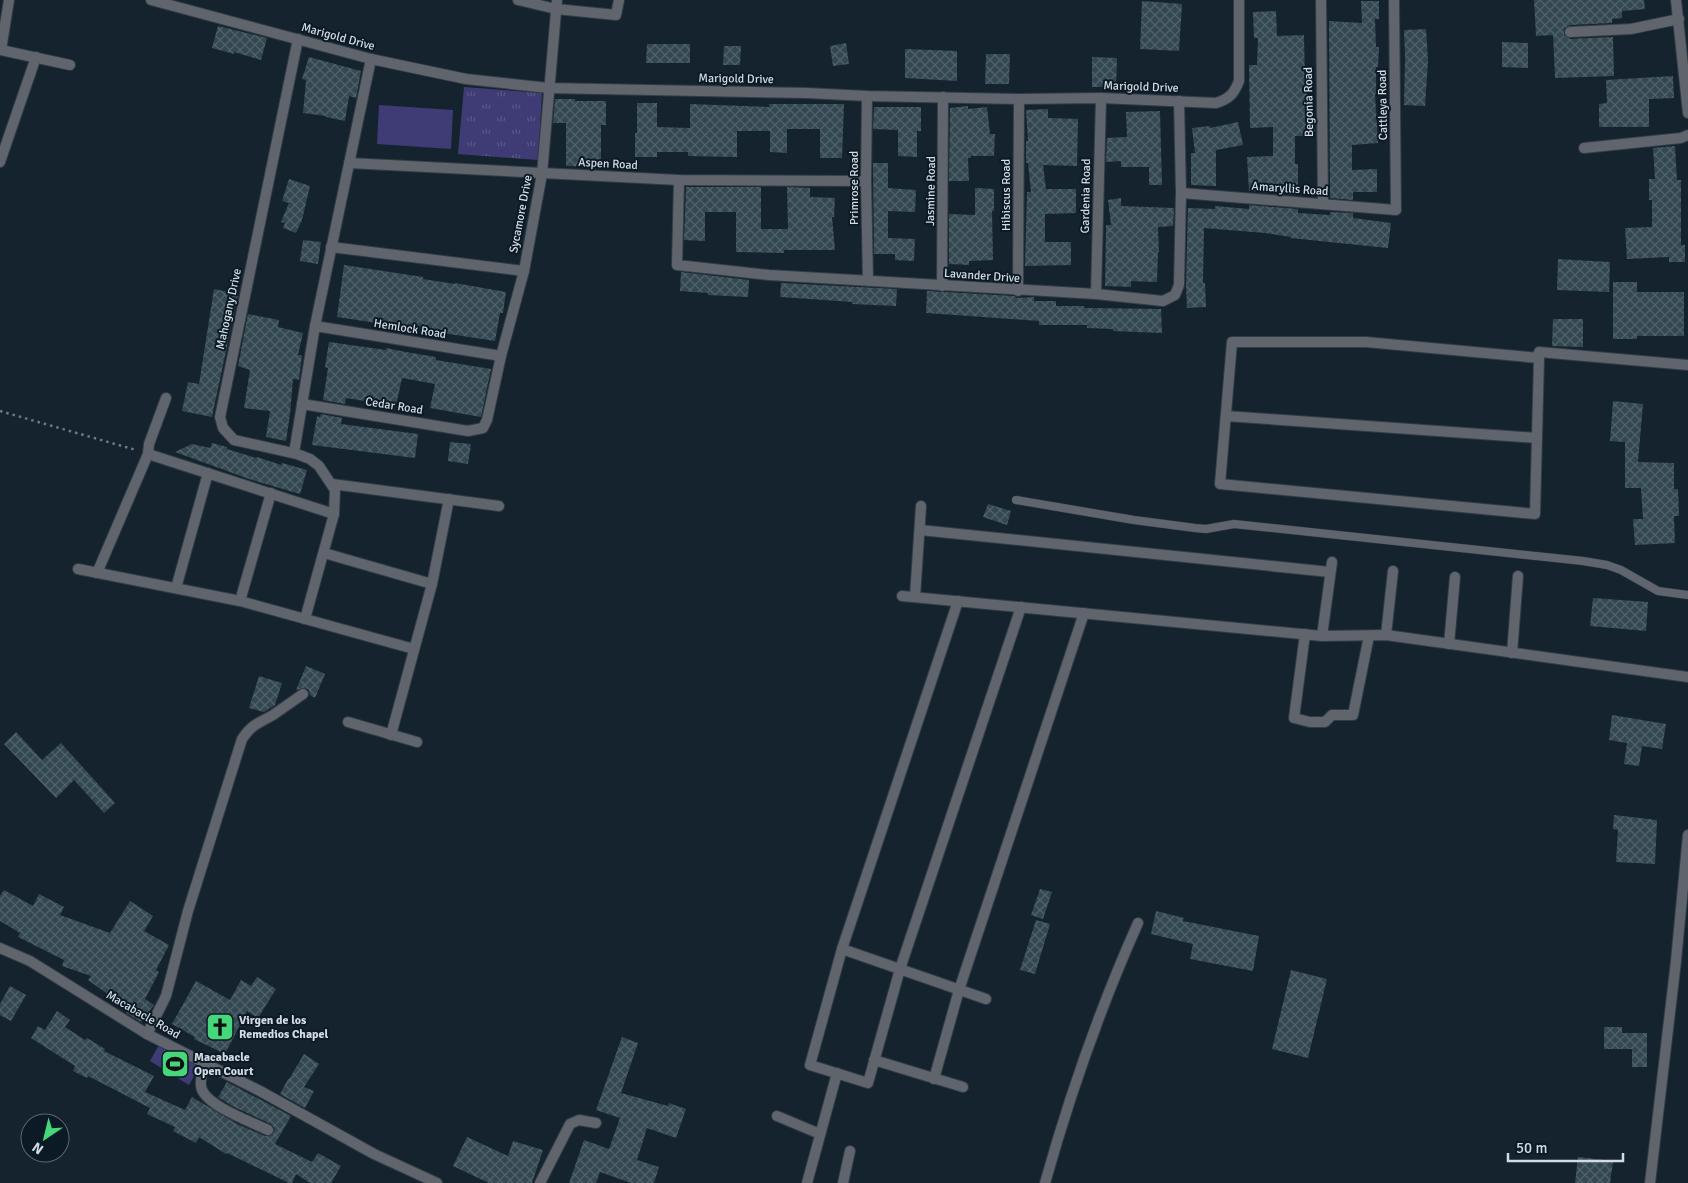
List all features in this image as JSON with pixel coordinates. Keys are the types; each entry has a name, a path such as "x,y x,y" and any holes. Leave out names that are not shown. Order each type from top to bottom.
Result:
{"street":[{"path":"9,0 1,50 70,65"},
{"name":"Marigold Drive","path":"151,0 371,59 466,79 548,88 1019,99 1101,98 1216,103 1227,99 1235,92 1239,81 1239,0"},
{"path":"518,0 616,15 619,0"},
{"name":"Begonia Road","path":"1321,0 1323,204"},
{"name":"Cattleya Road","path":"1394,0 1396,210"},
{"path":"1676,0 1688,113"},
{"name":"Sycamore Drive","path":"483,428 487,420 500,356 524,270 542,174 556,5"},
{"path":"1570,32 1631,29 1679,19"},
{"name":"Mahogany Drive","path":"298,39 220,417 223,428 234,440 297,454 310,459 319,466 332,484"},
{"path":"0,162 36,58"},
{"path":"295,447 315,326 371,59"},
{"name":"Primrose Road","path":"867,96 868,280"},
{"name":"Jasmine Road","path":"942,286 943,97"},
{"name":"Gardenia Road","path":"1096,294 1101,98"},
{"name":"Hibiscus Road","path":"1018,291 1019,99"},
{"name":"Lavander Drive","path":"680,180 677,265 769,275 1018,291 1096,294 1163,301 1175,295 1179,285 1181,193 1179,101"},
{"path":"1584,148 1681,138 1688,135"},
{"name":"Aspen Road","path":"349,162 542,174 680,180 866,181"},
{"name":"Amaryllis Road","path":"1181,193 1396,210"},
{"path":"331,247 524,270"},
{"name":"Hemlock Road","path":"315,326 500,356"},
{"path":"1539,358 1366,342 1232,342 1220,484 1535,514 1539,358 1539,352 1688,365"},
{"path":"97,572 148,454 149,444 166,398"},
{"name":"Cedar Road","path":"302,404 468,431 483,428"},
{"path":"1226,416 1537,438"},
{"path":"148,454 334,514"},
{"path":"176,588 208,473"},
{"path":"332,484 499,506"},
{"path":"306,619 334,514 336,499 332,484"},
{"path":"240,601 271,494"},
{"path":"391,734 432,584 449,499"},
{"path":"915,597 921,506"},
{"path":"920,530 1331,567 1322,636"},
{"path":"324,552 432,584"},
{"path":"78,569 240,601 414,649"},
{"path":"1386,635 1393,570"},
{"path":"1512,653 1518,576"},
{"path":"1449,644 1455,577"},
{"path":"902,596 1322,636 1386,635 1688,677"},
{"path":"958,601 842,949 810,1065 868,1083 900,969 1021,607"},
{"path":"934,1079 959,990 1084,613"},
{"path":"1305,634 1294,718 1310,722 1325,722 1332,715 1354,715 1369,636"},
{"path":"147,1034 166,996 188,911 242,739 255,723 273,714 302,694"},
{"path":"348,722 417,742"},
{"path":"1650,1183 1676,960 1688,835"},
{"path":"1045,1183 1090,1039 1114,976 1138,923"},
{"name":"Macabacle Road","path":"0,948 30,961 147,1034 260,1091 374,1154 437,1183"},
{"path":"842,949 986,1000"},
{"path":"874,1060 963,1088"},
{"path":"204,1063 201,1085 203,1092 209,1100 221,1108 268,1130"},
{"path":"806,1183 837,1073"},
{"path":"777,1116 820,1134"},
{"path":"540,1183 570,1124 579,1120 596,1122"},
{"path":"842,1183 850,1152"}],"lane":[{"path":"1016,500 1194,528 1206,529 1234,524 1591,562 1621,570 1658,591 1688,595"}],"path":[{"path":"0,411 148,454"}],"green space":[{"path":"464,87 542,93 538,160 458,154"},
{"path":"379,105 453,110 451,149 377,144"},
{"name":"Macabacle Open Court","path":"160,1043 199,1067 189,1085 150,1061"}],"building":[{"path":"1534,0 1644,0 1645,9 1622,11 1622,18 1612,19 1612,23 1570,25 1564,29 1564,35 1570,39 1613,37 1614,76 1555,78 1553,35 1536,36"},
{"path":"1142,1 1182,4 1179,51 1140,49"},
{"path":"1361,1 1379,1 1379,19 1375,19 1376,47 1379,47 1375,94 1378,143 1352,145 1352,170 1377,169 1377,192 1353,192 1353,200 1330,198 1329,21 1362,23"},
{"path":"1276,11 1277,36 1304,35 1308,121 1315,121 1315,136 1295,136 1295,164 1298,164 1298,195 1249,191 1247,157 1273,156 1273,127 1250,128 1249,65 1257,65 1258,38 1254,38 1253,12"},
{"path":"218,26 267,38 261,60 212,48"},
{"path":"1426,29 1428,61 1425,106 1404,105 1404,30"},
{"path":"1502,42 1528,43 1528,68 1502,67"},
{"path":"846,43 849,64 833,66 830,46"},
{"path":"647,44 690,44 690,63 646,63"},
{"path":"724,46 741,46 740,65 723,65"},
{"path":"905,49 957,51 957,81 905,78"},
{"path":"986,54 1010,54 1009,84 985,84"},
{"path":"309,57 361,71 356,98 349,96 345,121 303,113 306,80 302,79"},
{"path":"1092,57 1117,58 1116,87 1092,87"},
{"path":"1673,76 1674,98 1649,99 1649,127 1599,127 1599,104 1607,103 1606,80"},
{"path":"555,99 606,101 606,125 601,125 601,167 566,166 566,123 553,123"},
{"path":"637,103 657,103 657,127 690,128 690,104 769,107 769,104 844,104 842,158 820,158 820,129 787,129 787,153 770,152 770,131 737,131 737,157 688,156 688,152 657,152 657,157 635,157"},
{"path":"968,106 968,109 987,107 990,134 995,134 994,156 971,156 971,158 968,158 969,181 949,181 950,108"},
{"path":"874,107 921,107 921,131 917,131 917,157 898,156 898,130 873,129"},
{"path":"1048,109 1048,118 1078,119 1077,166 1043,165 1046,189 1076,189 1076,213 1045,214 1045,242 1071,242 1071,265 1025,266 1027,192 1031,192 1028,163 1026,163 1026,141 1028,141 1026,110"},
{"path":"1160,111 1162,185 1149,185 1149,167 1121,167 1121,161 1106,162 1107,138 1127,137 1126,112"},
{"path":"1238,122 1243,145 1216,150 1216,186 1191,185 1191,153 1195,153 1192,128 1210,126 1210,128"},
{"path":"1675,146 1677,180 1681,180 1681,245 1685,245 1685,262 1669,262 1669,257 1627,259 1625,228 1652,227 1652,200 1649,200 1649,179 1655,179 1653,148"},
{"path":"873,163 888,163 888,188 916,190 915,212 888,211 888,238 915,239 914,261 895,260 895,254 874,254"},
{"path":"289,179 310,186 302,220 296,233 283,228 285,223 281,222 289,203 282,201"},
{"path":"686,187 761,187 761,229 788,229 787,187 810,188 810,197 835,198 834,217 832,217 835,250 784,250 784,253 736,252 736,212 705,212 705,241 684,240"},
{"path":"975,188 994,189 994,211 992,211 993,260 969,261 969,265 949,264 949,214 975,215"},
{"path":"1121,198 1121,206 1174,208 1173,226 1158,227 1157,282 1131,281 1131,287 1105,286 1106,225 1111,225 1108,200"},
{"path":"1249,205 1298,209 1298,213 1330,215 1330,212 1353,213 1353,218 1391,223 1388,248 1290,238 1265,233 1204,228 1203,283 1205,283 1206,307 1187,308 1188,208 1215,209 1215,206 1249,209"},
{"path":"303,240 321,242 318,264 300,261"},
{"path":"1558,259 1610,262 1609,292 1557,290"},
{"path":"344,265 506,292 503,313 500,313 495,341 337,317"},
{"path":"681,272 749,280 748,297 708,295 708,293 680,291"},
{"path":"1613,282 1637,282 1637,292 1684,292 1684,336 1637,336 1637,339 1613,339"},
{"path":"781,283 897,289 896,306 780,297"},
{"path":"214,289 238,294 212,417 182,411 188,382 199,384"},
{"path":"927,291 1014,296 1017,298 1034,297 1034,301 1056,301 1056,306 1161,309 1162,333 1113,331 1113,329 1087,328 1087,325 1039,325 1039,321 926,313"},
{"path":"248,314 279,320 278,327 303,333 298,355 302,355 299,380 293,379 286,441 266,437 270,411 244,408 250,370 238,366"},
{"path":"1553,319 1583,319 1583,347 1552,346"},
{"path":"329,342 386,350 386,348 436,357 436,360 491,369 481,417 430,408 435,384 402,378 396,406 346,398 345,404 323,400 328,368 325,367"},
{"path":"1613,401 1643,404 1638,462 1674,463 1674,489 1678,489 1679,516 1674,516 1675,543 1635,545 1633,519 1643,519 1641,488 1625,488 1625,442 1610,441"},
{"path":"321,414 342,418 341,424 418,434 415,458 312,445 317,416 320,417"},
{"path":"450,442 471,444 468,464 448,461"},
{"path":"212,443 256,458 307,470 300,494 249,479 175,452 192,444 210,448"},
{"path":"988,504 1011,511 1007,525 983,517"},
{"path":"1593,598 1648,602 1646,631 1590,626"},
{"path":"306,666 325,674 315,698 305,688 296,690"},
{"path":"259,676 282,683 275,705 264,712 249,708"},
{"path":"1612,715 1666,724 1662,749 1642,746 1639,766 1624,764 1627,743 1609,740"},
{"path":"16,732 42,760 61,743 115,803 104,813 74,780 56,798 4,744"},
{"path":"1614,815 1657,820 1655,864 1616,862 1618,830 1613,829"},
{"path":"1040,889 1052,892 1043,919 1031,915"},
{"path":"4,890 33,906 39,894 64,907 60,915 110,933 130,901 153,916 144,931 169,945 156,970 159,972 145,999 154,1005 141,1022 126,1013 113,998 88,980 91,976 62,966 64,960 18,937 20,933 0,921 0,896"},
{"path":"1156,911 1184,918 1183,921 1259,936 1253,971 1190,959 1193,944 1151,934"},
{"path":"1036,920 1050,924 1035,974 1020,970"},
{"path":"1291,970 1327,979 1308,1058 1272,1049"},
{"path":"257,977 276,989 258,1018 247,1011 225,1054 194,1039 195,1037 172,1024 196,981 230,1000 241,980 251,986"},
{"path":"10,986 26,995 11,1021 0,1015 0,1004"},
{"path":"57,1011 70,1020 65,1027 85,1040 87,1038 105,1049 104,1051 154,1076 145,1092 185,1110 192,1097 237,1124 265,1136 272,1135 275,1129 271,1124 232,1106 218,1097 227,1082 291,1116 275,1144 312,1162 318,1153 341,1166 331,1183 310,1183 296,1174 292,1183 289,1183 226,1154 199,1137 196,1143 173,1131 175,1127 147,1114 150,1108 88,1076 87,1078 73,1071 75,1066 31,1038 38,1026 45,1030"},
{"path":"1604,1027 1622,1027 1622,1033 1647,1033 1647,1067 1632,1067 1632,1049 1604,1049"},
{"path":"622,1037 638,1043 621,1093 668,1106 669,1103 686,1109 676,1138 647,1128 637,1160 659,1167 654,1183 631,1183 600,1172 596,1183 569,1183 584,1140 609,1149 620,1118 596,1110"},
{"path":"304,1054 319,1064 304,1087 314,1091 305,1108 280,1094"},
{"path":"467,1137 508,1156 513,1141 543,1150 532,1183 489,1183 453,1166"},
{"path":"1578,1157 1613,1161 1610,1183 1575,1183"}],"place":[{"name":"Virgen de los Remedios Chapel","path":"220,1027"},
{"name":"Macabacle Open Court","path":"175,1064"}]}
